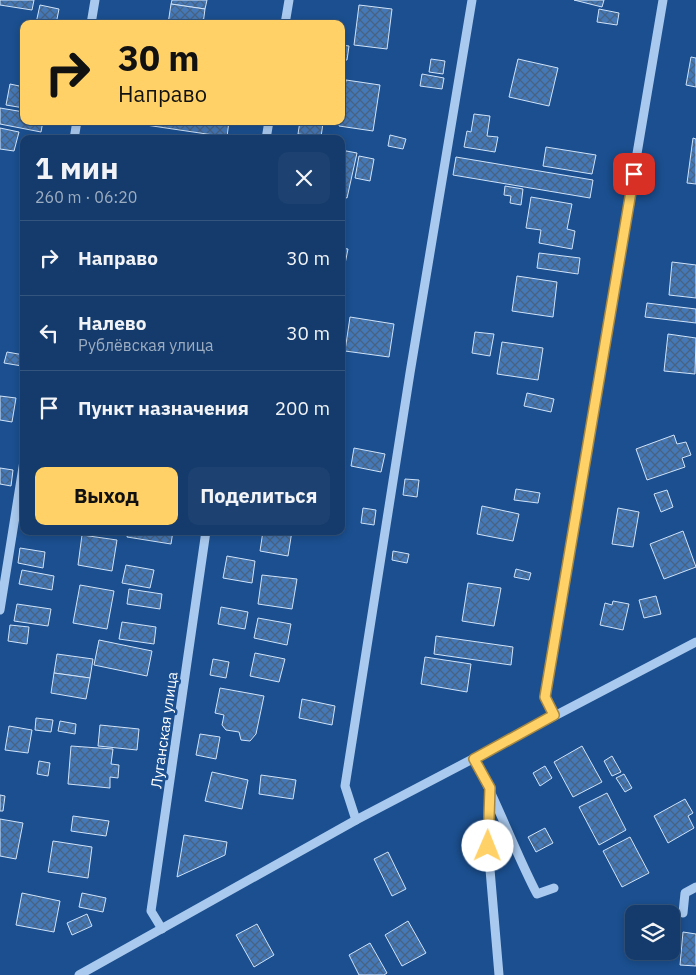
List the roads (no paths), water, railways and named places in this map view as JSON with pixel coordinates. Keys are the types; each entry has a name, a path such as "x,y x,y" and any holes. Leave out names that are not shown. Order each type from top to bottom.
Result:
{"street":[{"path":"92,20 95,0"},
{"path":"286,20 288,0"},
{"path":"356,820 345,786 408,382 472,0"},
{"path":"554,715 545,697 663,0"},
{"path":"0,610 20,486"},
{"name":"Луганская улица","path":"162,929 151,911 205,535"},
{"path":"79,975 356,820 696,642"},
{"path":"474,759 490,788 522,866 537,894 554,888"},
{"path":"490,788 488,846 499,975"},
{"path":"683,913 684,893 696,886"}]}
